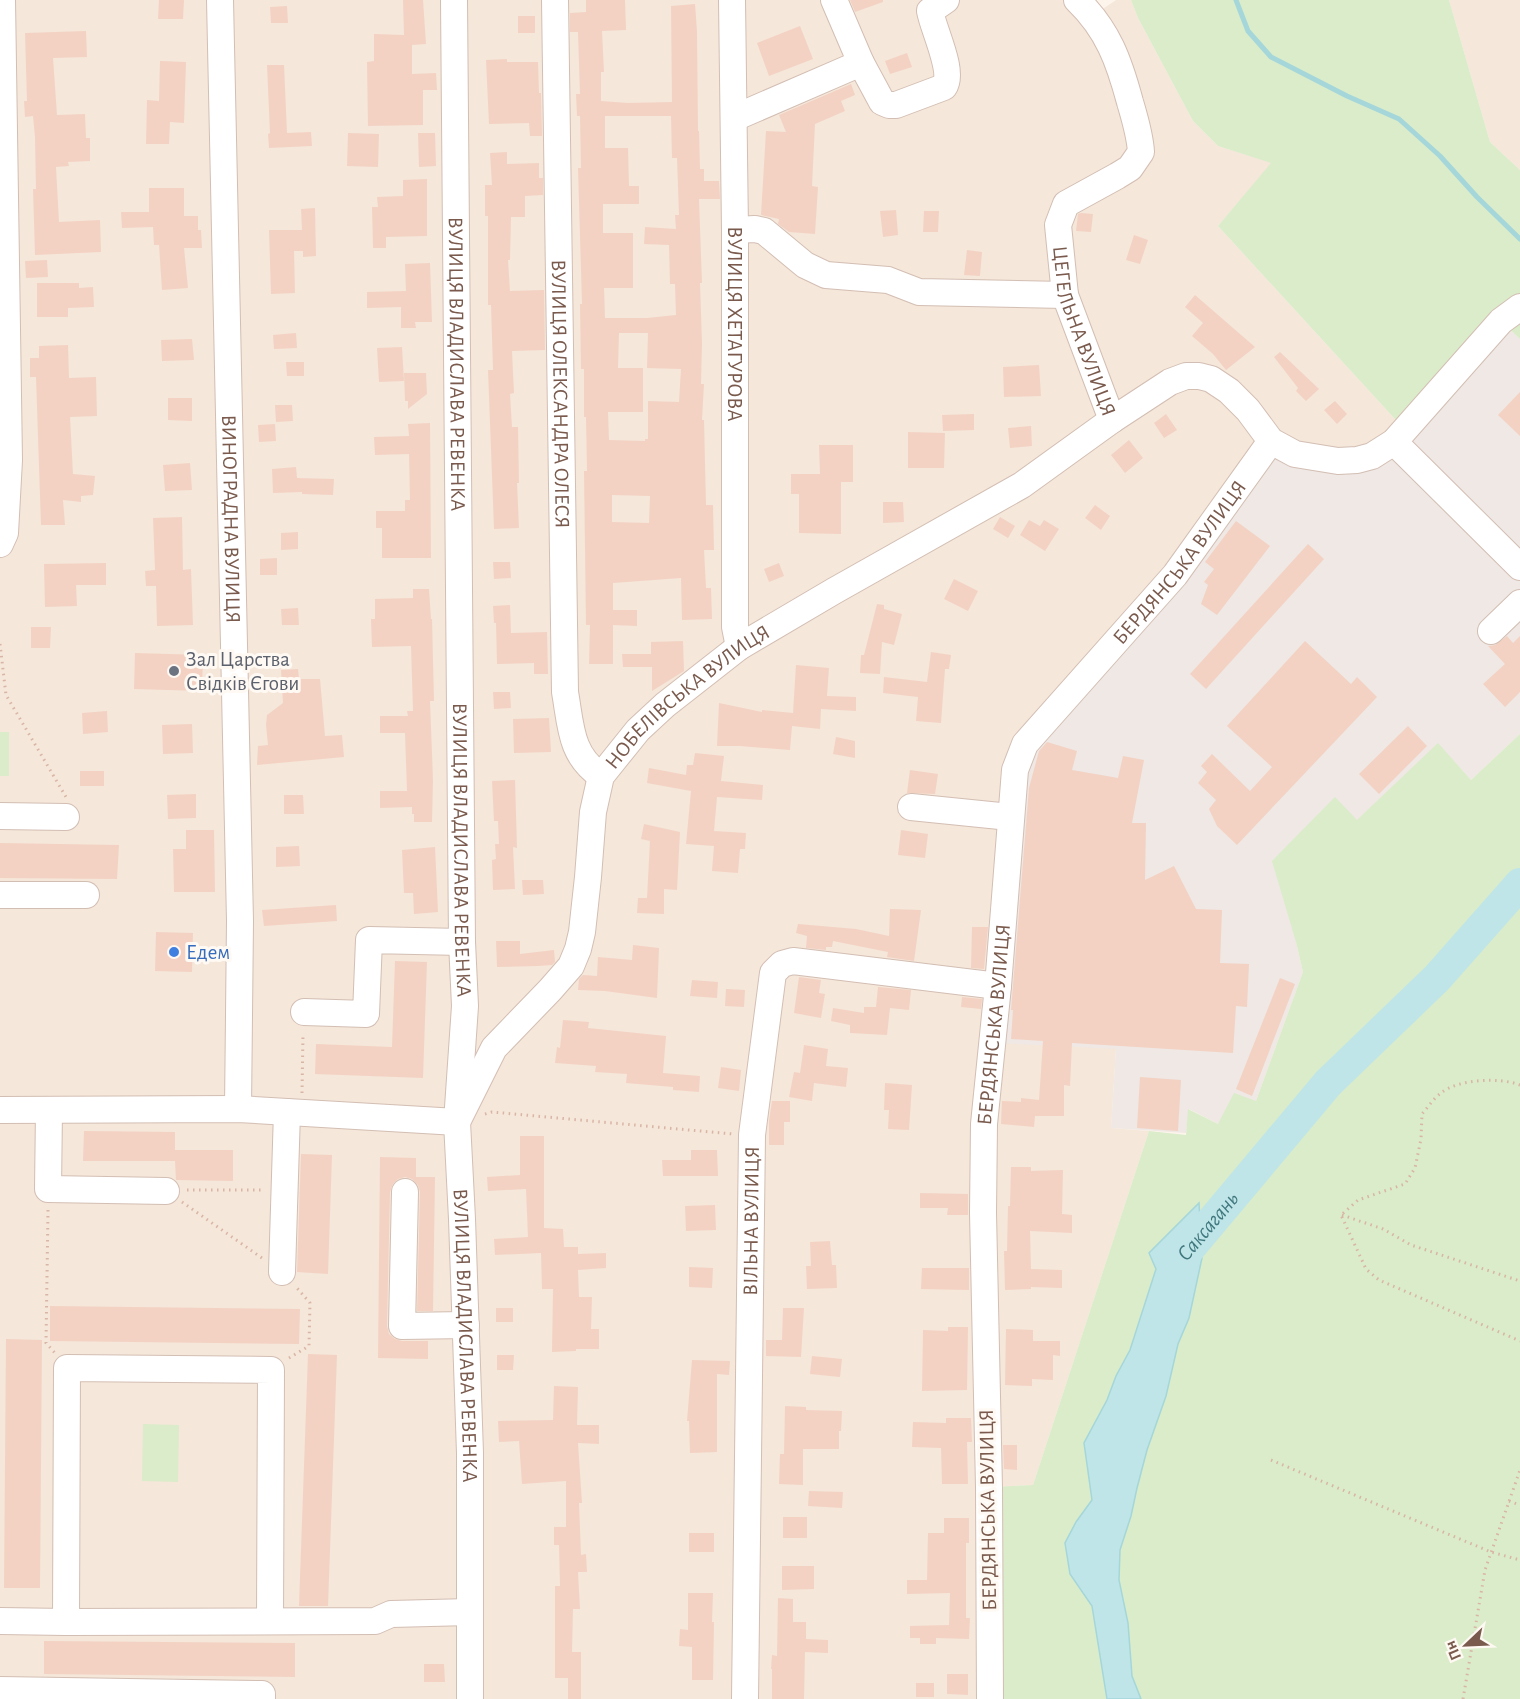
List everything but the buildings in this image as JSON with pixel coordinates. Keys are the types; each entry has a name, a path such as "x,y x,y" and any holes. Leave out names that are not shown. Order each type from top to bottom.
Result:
{"street":[{"path":"0,544 5,533 9,460 2,0"},
{"name":"ВИНОГРАДНА ВУЛИЦЯ","path":"220,0 240,921 238,1109"},
{"name":"ВУЛИЦЯ ВЛАДИСЛАВА РЕВЕНКА","path":"454,0 462,942 465,1006 457,1122 470,1453 470,1699"},
{"name":"ВУЛИЦЯ ОЛЕКСАНДРА ОЛЕСЯ","path":"555,0 565,692 573,742 591,770 601,776"},
{"name":"ВУЛИЦЯ ХЕТАГУРОВА","path":"732,0 735,230 735,627 739,647"},
{"path":"834,0 861,63 882,102 889,105 896,105 944,87 948,77 930,11 946,0"},
{"name":"ЦЕГЕЛЬНА ВУЛИЦЯ","path":"1077,0 1109,40 1122,71 1140,135 1141,152 1130,168 1066,204 1058,225 1065,295 1112,420 1170,382 1186,376 1199,376 1229,391 1248,410 1271,441 1294,454 1338,461 1372,456 1394,442 1500,321 1520,306"},
{"path":"734,118 861,63"},
{"path":"735,230 764,231 805,265 826,275 888,280 920,292 1065,295"},
{"name":"НОБЕЛІВСЬКА ВУЛИЦЯ","path":"457,1122 494,1048 571,966 582,932 593,812 601,776 638,730 665,705 739,647 1022,485 1112,420"},
{"name":"БЕРДЯНСЬКА ВУЛИЦЯ","path":"990,1699 983,1213 984,1124 998,986 1015,770 1025,744 1174,575 1271,441"},
{"path":"1394,442 1520,567"},
{"path":"1491,631 1520,603"},
{"path":"911,807 1010,817"},
{"path":"0,816 66,817"},
{"path":"0,895 86,896"},
{"path":"304,1012 366,1014 369,940 462,942"},
{"name":"ВІЛЬНА ВУЛИЦЯ","path":"745,1699 752,1135 773,973 782,964 793,961 998,986"},
{"path":"0,1110 238,1109 457,1122"},
{"path":"49,1110 48,1189 165,1191"},
{"path":"282,1272 284,1190 294,1113"},
{"path":"405,1192 402,1326 466,1326"},
{"path":"66,1622 68,1368 271,1370 270,1621"},
{"path":"0,1621 375,1621 391,1614 470,1612"},
{"path":"0,1690 63,1695 262,1694 262,1699"}],"path":[{"path":"0,644 6,695 67,799 66,817"},
{"path":"294,1113 304,1012"},
{"path":"1341,1215 1358,1200 1405,1184 1415,1168 1421,1139 1422,1114 1442,1092 1461,1082 1513,1082 1520,1085"},
{"path":"457,1122 492,1112 752,1135"},
{"path":"48,1189 46,1343 68,1368"},
{"path":"165,1191 284,1190"},
{"path":"165,1191 282,1272 310,1303 309,1346 271,1370"},
{"path":"1341,1215 1383,1229 1411,1245 1520,1281"},
{"path":"1341,1215 1366,1269 1379,1280 1520,1341"},
{"path":"1271,1461 1491,1552 1520,1560"},
{"path":"1463,1699 1485,1570 1520,1470"},
{"path":"1509,1501 1520,1505"}],"shaded area":[{"path":"0,0 1072,0 1098,12 1116,0 1131,0 1138,18 1193,121 1218,146 1272,163 1218,226 1405,430 1372,456 1271,441 1116,1049 1111,1128 1149,1131 1033,1485 989,1487 990,1699 0,1699"},
{"path":"1449,0 1520,0 1520,170 1490,142"},
{"path":"1501,321 1520,339 1520,734 1471,780 1438,744 1357,821 1296,942 1303,972 1256,1101 1218,1124 1189,1109 1186,1133 1111,1128 1116,1049 997,1043 1019,772 1271,458 1349,469 1372,456"}],"green space":[{"path":"1131,0 1449,0 1490,142 1520,170 1520,339 1501,321 1405,430 1218,226 1271,163 1218,146 1193,121 1138,18"},
{"path":"0,732 9,732 9,776 0,776"},
{"path":"1520,734 1520,1699 990,1699 989,1487 1033,1485 1149,1131 1186,1135 1188,1109 1218,1124 1234,1093 1256,1101 1303,972 1272,861 1335,797 1357,820 1438,743 1471,780"},
{"path":"143,1424 179,1425 178,1482 142,1481"}],"water":[{"path":"1199,1203 1202,1258 1189,1318 1178,1344 1166,1396 1147,1450 1120,1550 1119,1580 1128,1623 1132,1676 1141,1699 1107,1699 1092,1606 1070,1574 1065,1543 1076,1522 1092,1500 1084,1443 1130,1350 1156,1269 1149,1253"}],"waterway":[{"path":"1236,0 1248,31 1271,57 1347,96 1399,119 1440,156 1477,197 1520,239"},
{"name":"Саксагань","path":"1176,1267 1328,1083 1437,978 1520,884"}],"place":[{"name":"Зал Царства Свідків Єгови","path":"174,671"},
{"name":"Едем","path":"174,952"}]}
